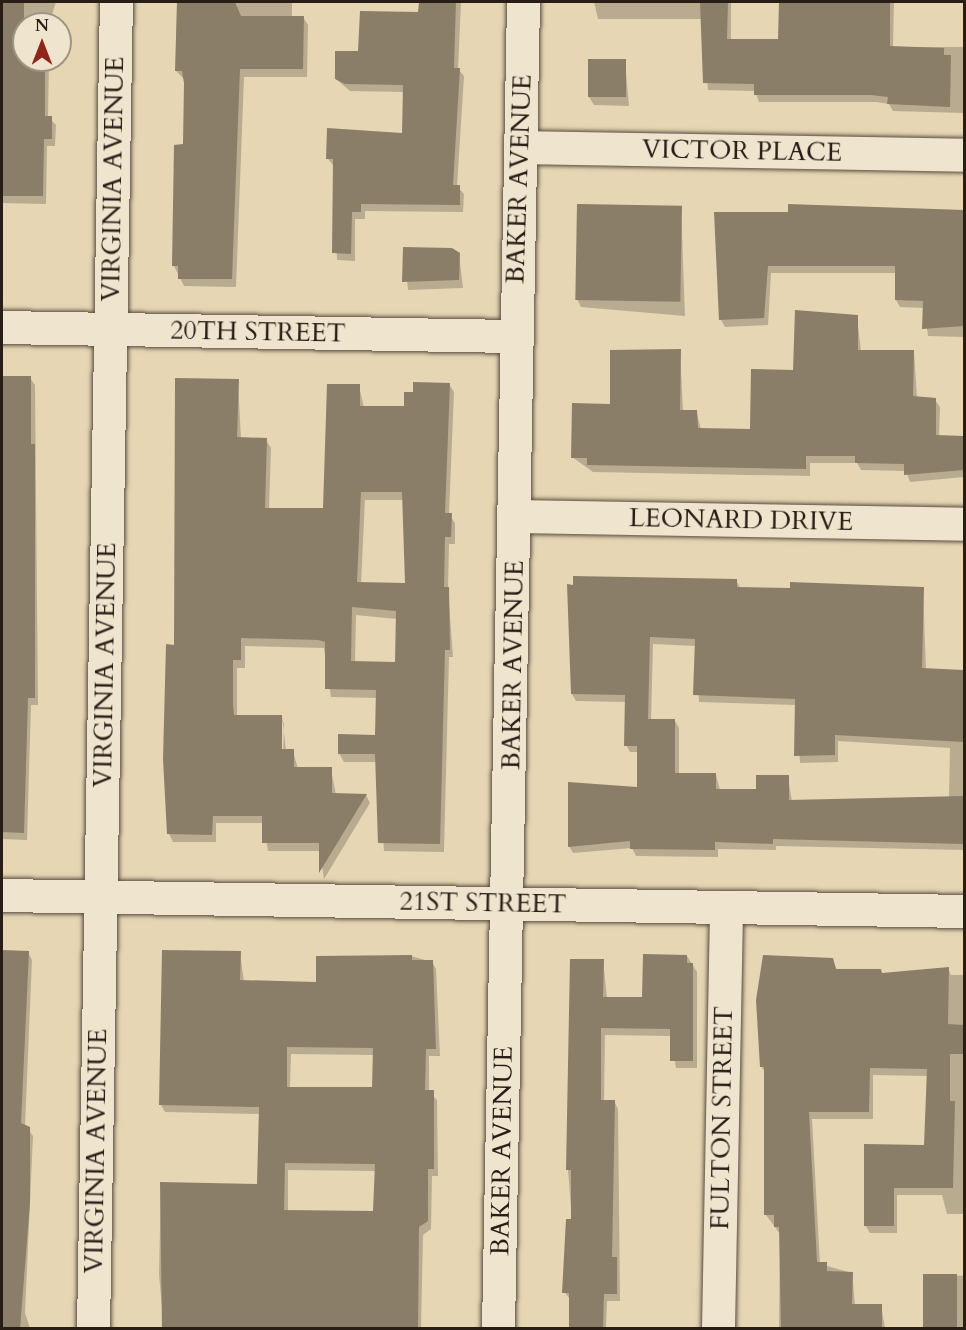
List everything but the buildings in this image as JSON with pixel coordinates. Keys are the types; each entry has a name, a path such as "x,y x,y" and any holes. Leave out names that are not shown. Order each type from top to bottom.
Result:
{"street":[{"name":"VIRGINIA AVENUE","path":"93,1329 116,2"},
{"name":"BAKER AVENUE","path":"498,1329 517,516 514,336 523,2"},
{"name":"VICTOR PLACE","path":"520,147 964,154"},
{"name":"20TH STREET","path":"2,327 514,336"},
{"name":"LEONARD DRIVE","path":"517,516 964,524"},
{"name":"21ST STREET","path":"2,896 964,911"},
{"name":"FULTON STREET","path":"718,1329 726,907"}]}
